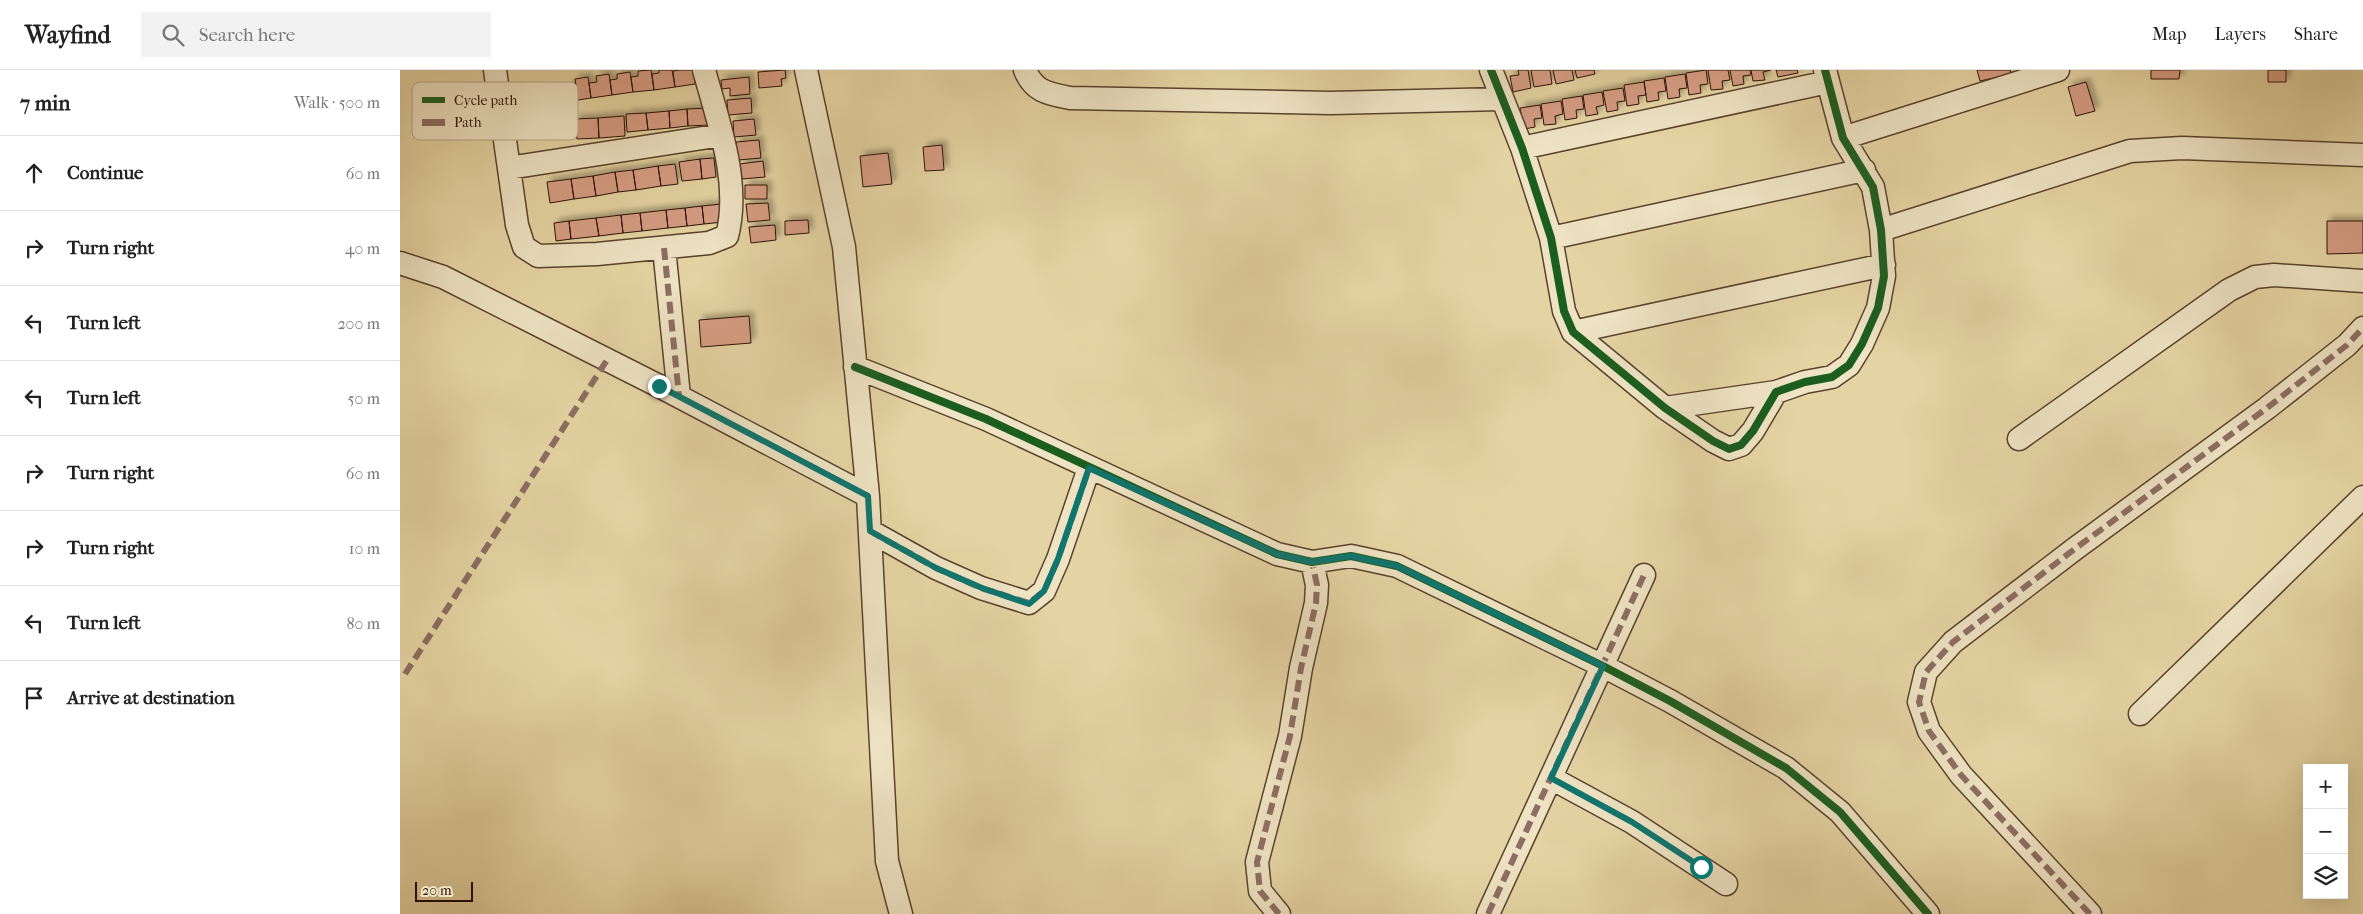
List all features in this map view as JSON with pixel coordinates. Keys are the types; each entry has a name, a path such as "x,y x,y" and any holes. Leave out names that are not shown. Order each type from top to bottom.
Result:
{"street":[{"path":"507,140 517,225 524,247 538,256 597,254 709,243 726,236 732,217 729,176 722,135 704,70"},
{"path":"806,70 844,247 868,496 887,861 901,914"},
{"path":"1025,70 1028,78 1045,94 1070,98 1331,103 1501,99"},
{"path":"1491,70 1522,148 1550,238 1564,312 1573,332 1665,408 1713,441 1729,449 1742,445 1776,392"},
{"path":"1843,138 2058,70"},
{"path":"1522,148 1826,76 1843,138 1873,186 1881,230 1884,276 1878,308 1862,344 1850,365 1832,377 1806,382 1776,392 1665,408"},
{"path":"509,168 722,135"},
{"path":"1881,230 2130,151 2182,148 2363,155"},
{"path":"1550,238 1864,170"},
{"path":"664,248 679,396"},
{"path":"400,263 443,277 679,396 868,496"},
{"path":"1573,332 1884,265"},
{"path":"2019,439 2229,290 2255,276 2274,275 2363,281"},
{"path":"2090,914 1961,775 1929,731 1919,702 1926,672 1961,636 2076,548 2268,408 2347,345 2363,328"},
{"path":"855,367 986,419 1277,554 1312,562 1351,556 1397,566 1603,666 1670,701 1786,768 1840,812 1928,914"},
{"path":"870,531 936,568 982,588 1029,604 1044,591 1089,468"},
{"path":"2140,714 2363,497"},
{"path":"1279,914 1260,891 1257,862 1290,736 1301,668 1316,602 1317,585 1312,562"},
{"path":"1488,914 1644,575"},
{"path":"1551,778 1632,822 1726,884"}],"building":[{"path":"651,70 654,90 633,92 631,77 638,76 638,71"},
{"path":"659,70 672,70 675,87 654,90 652,74 659,73"},
{"path":"694,70 695,84 675,87 673,71"},
{"path":"785,70 786,78 781,79 782,86 759,88 758,72"},
{"path":"1518,70 1528,70 1531,88 1513,92 1510,76 1519,75"},
{"path":"1531,70 1550,70 1552,84 1534,87"},
{"path":"1553,70 1572,70 1574,80 1556,84"},
{"path":"1575,70 1594,70 1595,74 1577,78"},
{"path":"1706,70 1708,84 1700,85 1701,93 1689,95 1686,73"},
{"path":"1708,70 1728,70 1730,80 1722,81 1723,89 1711,90"},
{"path":"1730,70 1750,70 1751,75 1743,76 1744,84 1733,86"},
{"path":"1751,70 1771,70 1763,72 1765,80 1753,81"},
{"path":"1776,70 1797,70 1798,73 1778,77"},
{"path":"1977,70 2010,70 2011,74 1980,81"},
{"path":"2151,70 2180,70 2179,79 2151,79"},
{"path":"2268,70 2286,70 2286,82 2268,82"},
{"path":"630,72 633,92 612,95 610,80 617,79 617,74"},
{"path":"609,74 612,95 591,98 589,83 597,82 596,76"},
{"path":"1685,74 1687,88 1679,89 1680,97 1668,99 1665,77"},
{"path":"588,77 591,98 578,100 578,82 576,82 575,79"},
{"path":"749,77 750,94 730,96 730,88 722,89 721,80"},
{"path":"1664,78 1666,91 1658,92 1659,100 1647,102 1644,81"},
{"path":"1644,82 1646,95 1638,96 1639,104 1627,106 1624,85"},
{"path":"2086,82 2095,111 2076,116 2068,87"},
{"path":"1623,88 1625,101 1617,102 1618,110 1607,112 1603,91"},
{"path":"1602,92 1604,105 1596,107 1598,114 1586,116 1583,95"},
{"path":"1582,96 1584,109 1576,110 1577,118 1565,120 1562,99"},
{"path":"751,98 752,113 728,115 727,100"},
{"path":"1561,101 1563,114 1555,116 1556,124 1544,125 1541,104"},
{"path":"1540,105 1542,118 1534,119 1535,127 1524,129 1520,108"},
{"path":"709,108 710,125 688,126 687,109"},
{"path":"687,109 688,126 670,128 669,111"},
{"path":"669,111 670,128 648,130 646,113"},
{"path":"646,113 648,130 627,132 626,114"},
{"path":"624,116 625,136 599,138 598,118"},
{"path":"598,118 599,138 578,139 578,119"},
{"path":"754,119 756,135 734,137 733,121"},
{"path":"759,140 761,158 738,160 736,142"},
{"path":"942,145 944,170 925,171 923,147"},
{"path":"888,153 892,184 863,187 860,156"},
{"path":"714,158 716,177 702,179 700,159"},
{"path":"700,159 702,179 682,181 679,162"},
{"path":"763,161 765,177 742,179 740,164"},
{"path":"675,164 678,184 661,186 658,166"},
{"path":"658,166 661,186 636,190 633,170"},
{"path":"633,170 636,190 618,192 615,172"},
{"path":"615,172 618,192 596,196 593,176"},
{"path":"593,176 596,196 574,199 571,179"},
{"path":"571,179 574,199 550,203 547,182"},
{"path":"745,185 767,185 767,199 745,199"},
{"path":"768,203 770,220 748,222 746,204"},
{"path":"721,204 723,222 704,224 702,206"},
{"path":"702,206 704,224 687,226 685,208"},
{"path":"685,208 687,226 668,228 666,210"},
{"path":"666,210 668,228 642,231 640,213"},
{"path":"640,213 642,231 623,233 621,215"},
{"path":"621,215 623,233 599,236 596,218"},
{"path":"596,218 599,236 571,239 569,221"},
{"path":"808,220 809,233 785,235 785,221"},
{"path":"569,221 571,239 556,241 554,223"},
{"path":"2327,221 2363,221 2363,253 2327,254"},
{"path":"775,225 776,240 751,243 749,227"},
{"path":"749,316 751,343 701,347 699,320"}],"marked path":[{"path":"664,248 679,396"},
{"path":"2090,914 1961,775 1929,731 1919,702 1926,672 1953,642 2076,548 2267,408 2347,345 2363,328"},
{"path":"405,674 607,360"},
{"path":"870,531 936,568 981,588 1029,603 1044,591 1058,559 1089,468"},
{"path":"1279,914 1260,891 1257,862 1290,736 1301,668 1316,603 1317,585 1312,562"},
{"path":"1488,914 1644,575"}],"cycle path":[{"path":"1491,70 1522,148 1551,238 1564,311 1573,332 1665,408 1713,441 1729,449 1741,445 1753,431 1776,392 1805,382 1832,377 1849,365 1862,344 1878,308 1884,276 1881,230 1873,187 1843,138 1825,70"},
{"path":"855,367 986,419 1277,554 1312,562 1351,556 1397,566 1603,666 1670,701 1786,768 1840,812 1928,914"}],"route":[{"path":"659,386 868,496 870,531 936,568 982,588 1029,604 1044,591 1058,559 1089,468 1277,554 1312,562 1351,556 1397,566 1603,666 1551,778 1632,822 1701,867"}]}
